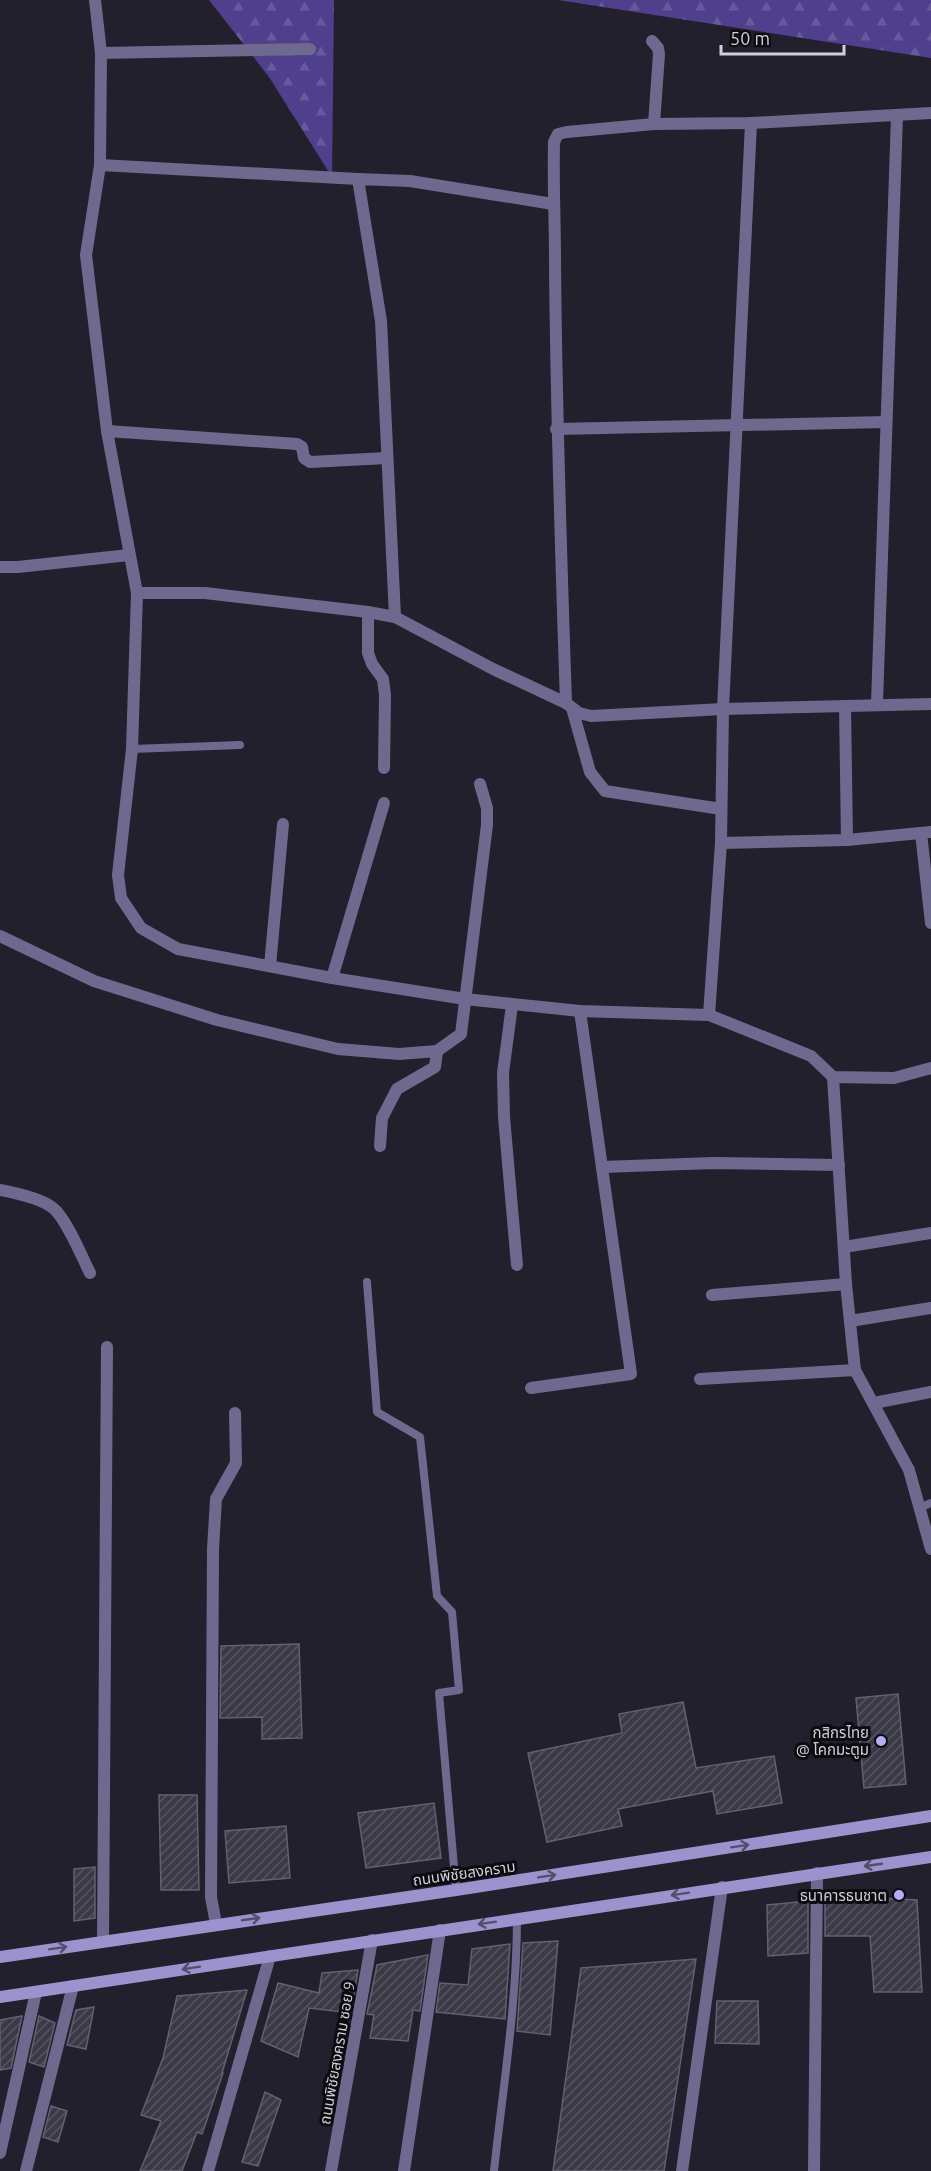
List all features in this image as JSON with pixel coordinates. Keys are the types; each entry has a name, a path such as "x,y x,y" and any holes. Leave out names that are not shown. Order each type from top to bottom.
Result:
{"main road":[{"name":"ถนนพิชัยสงคราม","path":"0,1957 456,1890 931,1816"},
{"path":"0,1997 931,1857"}],"street":[{"path":"95,0 101,53 100,165 86,255 107,431 137,593 132,749 118,875 121,898 141,928 178,949 332,978 512,1005 580,1011 709,1015 811,1056 833,1077 846,1284 855,1370 909,1470 925,1505 931,1549"},
{"path":"652,41 658,48 659,54 654,124"},
{"path":"101,53 310,49"},
{"path":"721,809 605,791 590,772 569,706 556,429 554,142 558,134 654,124 751,123 931,113"},
{"path":"877,704 897,115"},
{"path":"709,1015 721,843 723,709 751,123"},
{"path":"100,165 410,181 553,204"},
{"path":"358,179 381,321 395,617"},
{"path":"556,429 886,422"},
{"path":"107,431 297,444 302,447 304,458 310,462 387,458"},
{"path":"0,567 129,555"},
{"path":"137,593 205,593 395,617 579,713 591,716 723,709 931,704"},
{"path":"368,612 368,653 382,679 385,695 384,768"},
{"path":"845,706 847,840"},
{"path":"0,936 94,981 217,1020 338,1049 399,1054 437,1051 461,1034 487,825 487,808 480,784"},
{"path":"332,978 384,802"},
{"path":"270,966 283,824"},
{"path":"721,843 847,840 926,832 931,922"},
{"path":"512,1005 503,1073 504,1117 517,1265"},
{"path":"531,1388 631,1374 580,1011"},
{"path":"380,1146 382,1118 397,1089 435,1067 437,1051"},
{"path":"833,1077 894,1078 931,1068"},
{"path":"602,1167 713,1164 839,1165"},
{"path":"0,1190 31,1198 53,1208 62,1220 90,1273"},
{"path":"844,1247 931,1233"},
{"path":"712,1294 846,1284"},
{"path":"850,1321 931,1308"},
{"path":"103,1941 107,1347"},
{"path":"700,1379 855,1370"},
{"path":"874,1403 931,1392"},
{"path":"216,1924 211,1886 213,1549 216,1499 236,1463 235,1413"},
{"path":"814,2171 817,1873"},
{"path":"682,2171 722,1887"},
{"path":"404,2171 440,1930"},
{"name":"ถนนพิชัยสงคราม ซอย 9","path":"331,2171 372,1941"},
{"path":"208,2171 270,1956"},
{"path":"26,2171 73,1986"},
{"path":"0,2153 36,1992"}],"lane":[{"path":"132,749 240,745"},
{"path":"367,1282 377,1412 420,1437 437,1596 452,1612 459,1690 439,1693 456,1890"},
{"path":"494,2171 511,2040 517,1918"}],"green space":[{"path":"209,0 334,0 332,177 269,77"},
{"path":"558,0 931,0 931,58"}],"building":[{"path":"299,1644 302,1738 262,1739 262,1717 220,1718 221,1646"},
{"name":"กสิกรไทย @ โคกมะตูม","path":"898,1694 906,1784 864,1788 856,1698"},
{"path":"683,1702 696,1768 774,1756 782,1803 717,1814 713,1791 618,1809 622,1826 547,1842 528,1753 622,1733 619,1714"},
{"path":"159,1795 197,1795 199,1890 161,1890"},
{"path":"434,1803 441,1858 366,1868 358,1813"},
{"path":"286,1826 290,1878 229,1883 225,1831"},
{"path":"95,1867 95,1918 74,1921 74,1869"},
{"path":"825,1895 917,1900 922,1992 874,1992 870,1936 825,1936"},
{"path":"808,1901 808,1953 768,1956 767,1905"},
{"path":"558,1941 550,2035 517,2031 523,1943"},
{"path":"510,1944 505,2019 436,2012 440,1983 468,1985 472,1949"},
{"path":"428,1955 420,2011 413,2010 408,2041 370,2038 374,2015 367,2014 377,1965"},
{"path":"696,1959 664,2171 553,2171 581,1968"},
{"path":"358,1970 351,2013 309,2008 298,2057 261,2041 278,1983 319,1993 322,1973"},
{"path":"247,1990 223,2073 202,2134 197,2132 182,2171 140,2171 161,2121 141,2115 163,2058 177,1996"},
{"path":"717,2001 758,2001 759,2044 715,2043"},
{"path":"94,2007 86,2049 67,2045 76,2010"},
{"path":"22,2016 11,2068 0,2070 0,2020"},
{"path":"39,2016 55,2023 44,2067 29,2062"},
{"path":"265,2092 281,2100 258,2166 242,2162"},
{"path":"51,2106 67,2111 58,2142 43,2137"}],"place":[{"name":"กสิกรไทย @ โคกมะตูม","path":"881,1741"},
{"name":"ธนาคารธนชาต","path":"899,1895"}]}
